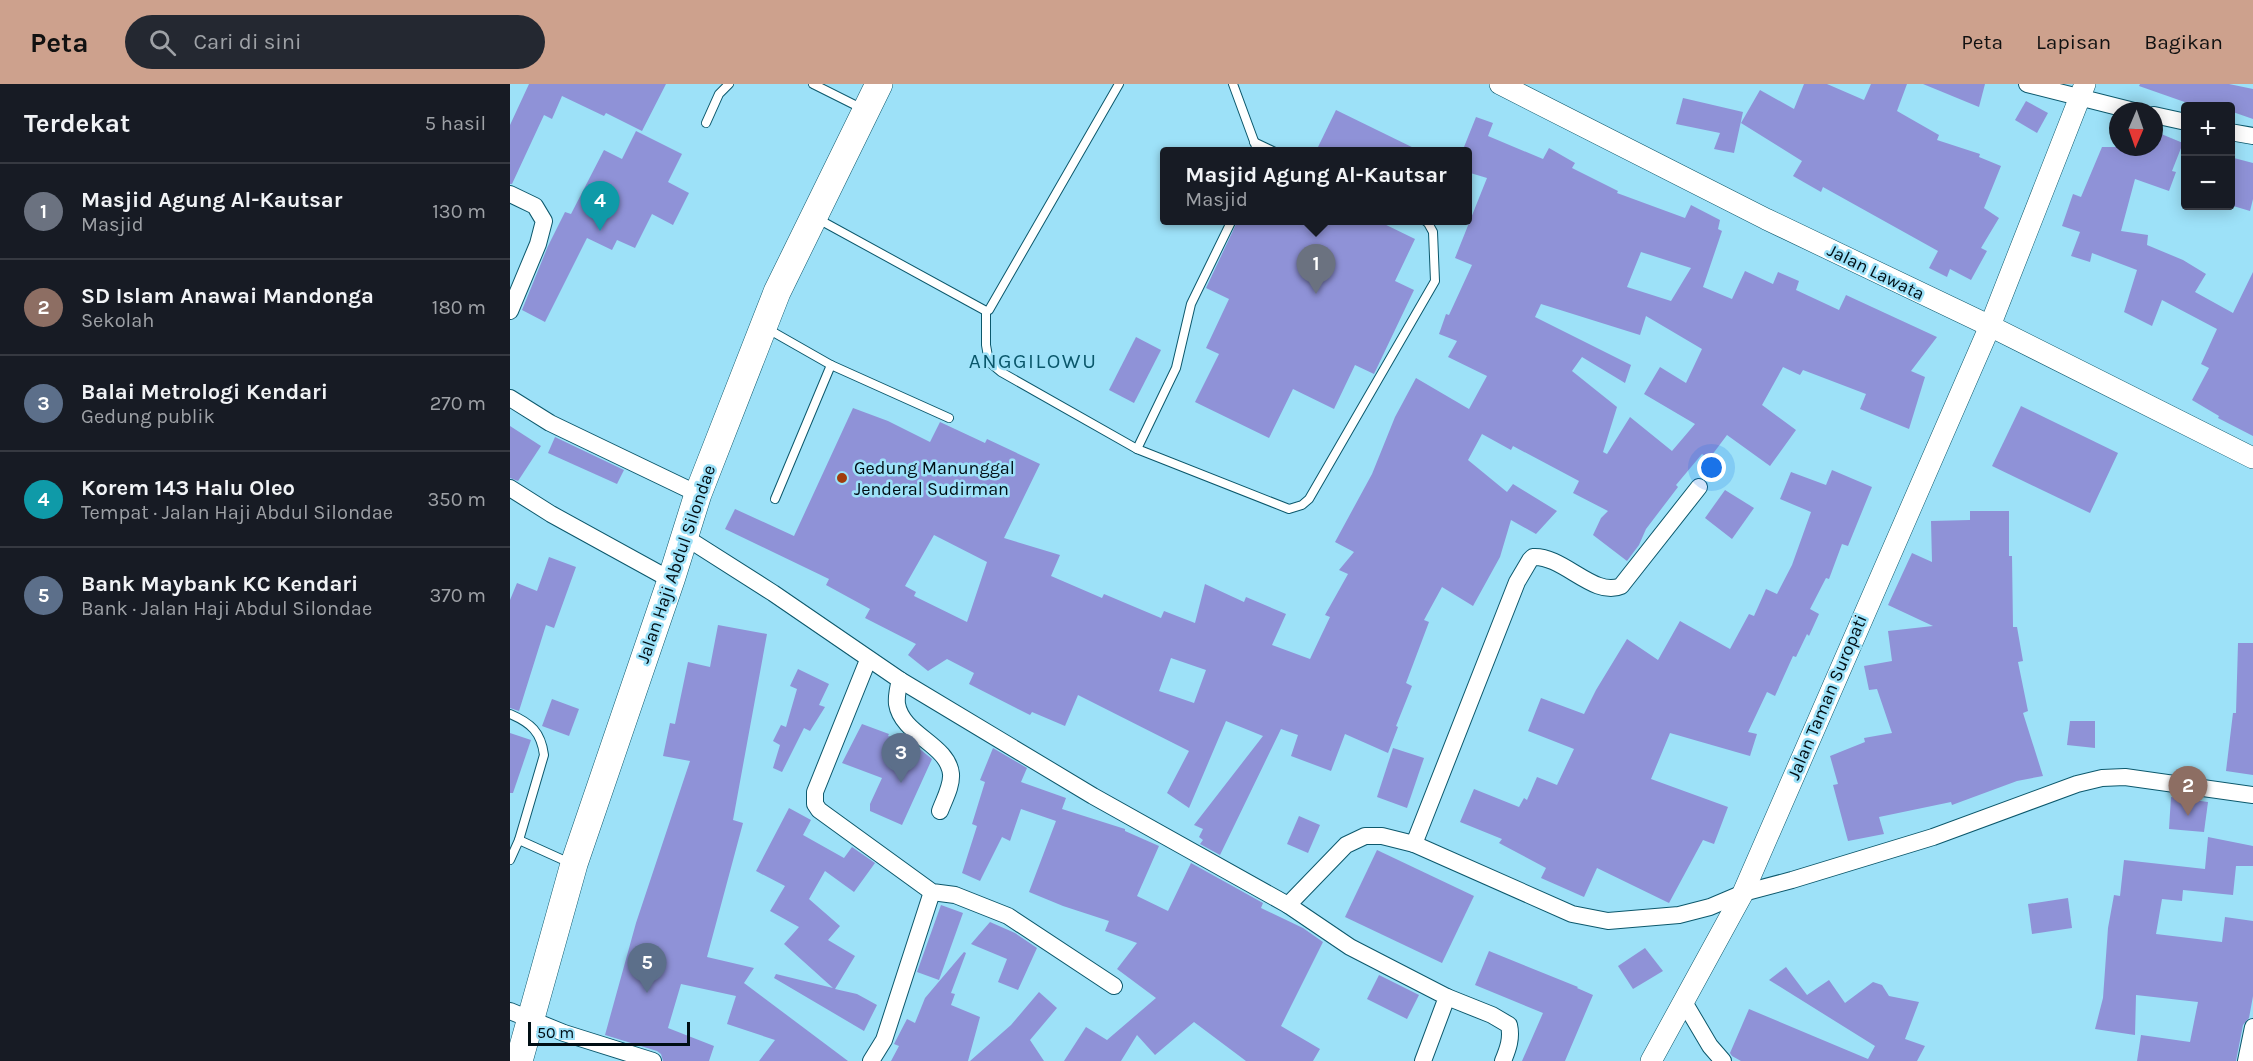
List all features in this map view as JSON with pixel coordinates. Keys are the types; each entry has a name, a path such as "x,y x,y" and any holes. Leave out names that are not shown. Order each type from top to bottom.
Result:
{"highway":[{"name":"Jalan Haji Abdul Silondae","path":"519,1061 521,1015 671,580 698,494 763,326 879,84"}],"street":[{"name":"Jalan Lawata","path":"1500,84 1766,219 1990,326 2253,458"},
{"path":"2027,84 2082,91 2111,102"},
{"name":"Jalan Taman Suropati","path":"1651,1061 1743,893 1990,326 2082,91"},
{"path":"2163,118 2181,121"},
{"path":"2235,133 2253,136"},
{"path":"510,194 535,206 543,221 538,244 510,311"},
{"path":"510,398 550,423 698,494"},
{"path":"1414,844 1517,582 1530,560 1533,557 1544,557 1597,585 1614,589 1621,586 1699,487"},
{"path":"510,488 551,514 671,580"},
{"path":"685,537 773,593 900,681 1093,796 1288,905 1350,947 1447,997 1492,1015 1509,1025 1509,1042 1503,1061"},
{"path":"868,660 815,792 815,804 829,819 932,892 955,895 1008,916 1114,986"},
{"path":"900,681 897,705 903,718 939,752 948,765 951,776 940,811"},
{"path":"1288,905 1347,845 1365,837 1382,836 1414,844 1572,914 1608,921 1679,915 1710,907 1743,893 1933,837 2077,784 2102,778 2125,777 2253,795"},
{"path":"871,1061 884,1040 932,892"},
{"path":"1423,1061 1447,997"},
{"path":"1684,1002 1710,1046 1723,1061"},
{"path":"521,1015 564,1033 653,1061"},
{"path":"2247,1061 2253,1027"}],"lane":[{"path":"706,123 719,94 729,84"},
{"path":"813,84 867,111"},
{"path":"986,311 989,310 1119,84"},
{"path":"1233,84 1256,147"},
{"path":"1254,142 1264,147"},
{"path":"815,217 986,311"},
{"path":"1137,449 1176,368 1191,304 1230,225"},
{"path":"986,311 986,345 989,362 1001,372 1137,449 1290,509 1302,505 1309,499 1435,281 1433,232 1429,225"},
{"path":"763,326 831,365 949,418"},
{"path":"775,500 831,365"},
{"path":"510,714 527,721 537,730 542,741 544,755 519,840 510,861"},
{"path":"519,840 574,864"}],"building":[{"path":"529,84 666,84 642,131 606,113 604,116 562,96 552,119 544,115 510,184 510,125"},
{"path":"1804,84 1827,84 1864,100 1871,84 1907,84 1897,111 1939,135 1937,140 1980,154 1979,157 2001,166 1984,208 1999,218 1981,248 1987,251 1971,280 1950,269 1947,277 1929,268 1938,251 1823,187 1821,192 1793,176 1802,161 1741,123 1760,90 1794,109"},
{"path":"1923,84 1985,84 1979,107"},
{"path":"2140,84 2229,84 2253,89 2253,119 2235,113 2235,102 2185,102 2139,86"},
{"path":"1683,98 1743,112 1734,153 1714,149 1720,133 1676,124"},
{"path":"2026,101 2048,113 2037,133 2015,120"},
{"path":"1336,110 1412,147 1318,147"},
{"path":"1476,117 1493,123 1488,136 1543,159 1549,148 1575,163 1572,168 1618,191 1617,193 1685,218 1691,205 1720,220 1718,229 1722,231 1703,287 1732,299 1745,271 1773,284 1778,272 1799,281 1796,290 1839,310 1846,295 1937,337 1911,371 1925,377 1909,429 1860,409 1866,394 1803,370 1800,375 1783,367 1762,405 1796,430 1770,466 1727,435 1709,459 1702,454 1676,485 1678,487 1646,529 1639,545 1627,561 1593,535 1601,518 1608,511 1573,493 1579,481 1513,446 1511,450 1482,434 1468,460 1507,492 1513,484 1557,511 1536,534 1511,520 1500,557 1473,606 1442,587 1424,620 1429,622 1406,683 1412,686 1388,753 1345,734 1331,771 1291,756 1298,735 1281,729 1220,855 1200,844 1203,840 1199,837 1203,829 1194,825 1263,736 1226,721 1189,808 1167,793 1189,751 1078,695 1065,726 1032,712 1030,715 969,684 974,673 947,659 928,671 908,655 916,644 865,618 870,609 826,585 829,579 725,529 735,509 794,536 853,408 888,421 930,442 940,422 985,443 987,439 1040,464 1004,538 1060,555 1051,576 1102,598 1104,594 1161,618 1164,611 1195,623 1205,584 1244,602 1246,597 1286,614 1272,645 1310,659 1330,617 1325,615 1348,574 1339,570 1354,552 1335,542 1372,474 1395,417 1416,378 1469,409 1487,376 1448,357 1457,341 1439,334 1446,314 1449,315 1472,265 1455,258 1468,225 1472,225 1472,216 1487,178 1472,174 1472,147 1464,147","holes":["1641,252 1691,268 1671,301 1627,287","1541,304 1640,335 1646,316 1702,349 1686,383 1660,367 1644,394 1695,424 1672,451 1630,417 1607,454 1603,452 1617,407 1572,371 1582,357 1625,383 1631,365 1535,317","934,535 987,562 967,622 914,596 916,592 905,586","1171,658 1206,670 1194,703 1159,691"]},
{"path":"636,131 682,154 668,182 689,193 673,225 652,214 635,248 617,240 612,250 587,238 545,322 522,310 548,246 565,212 571,214 604,150 622,159"},
{"path":"2163,135 2181,142 2172,171 2176,172 2169,191 2135,179 2121,231 2148,235 2147,245 2183,260 2206,274 2195,292 2233,313 2253,272 2253,436 2218,418 2219,416 2192,400 2209,368 2201,364 2217,329 2162,300 2152,326 2124,312 2137,270 2092,253 2090,262 2071,256 2080,232 2062,226 2073,194 2081,197 2102,147 2109,147 2109,156 2163,156"},
{"path":"2235,158 2253,163 2253,199 2250,211 2235,206"},
{"path":"1236,225 1386,225 1415,239 1395,281 1414,290 1374,374 1355,365 1334,409 1293,389 1269,438 1195,402 1219,354 1206,348 1229,299 1206,288"},
{"path":"1136,337 1161,350 1134,403 1109,390"},
{"path":"2021,406 2118,453 2090,513 1992,466"},
{"path":"510,426 541,446 518,481 510,478"},
{"path":"555,437 624,470 617,484 548,453"},
{"path":"1832,470 1872,487 1848,546 1842,544 1829,579 1826,578 1810,609 1819,614 1809,636 1807,634 1796,657 1793,656 1775,696 1767,692 1748,732 1757,734 1750,756 1670,733 1651,779 1728,807 1714,844 1703,840 1669,903 1597,868 1584,897 1541,878 1546,868 1499,843 1502,839 1460,822 1474,789 1519,807 1524,798 1527,800 1537,777 1557,785 1574,749 1528,731 1541,698 1584,714 1627,639 1658,660 1680,621 1730,649 1749,614 1754,616 1766,589 1777,594 1792,565 1811,512 1780,499 1791,472 1826,485"},
{"path":"1725,490 1754,508 1732,539 1705,518"},
{"path":"1970,511 2009,511 2013,627 2017,627 2023,661 2018,662 2028,711 2023,713 2043,776 2017,781 1952,805 1951,802 1879,817 1884,834 1848,841 1833,785 1838,784 1830,756 1865,742 1864,738 1892,733 1877,689 1869,690 1864,666 1892,661 1888,631 1933,626 1888,605 1912,553 1932,562 1931,521 1970,520"},
{"path":"549,557 576,567 554,628 546,625 519,711 510,708 510,600 517,583 537,591"},
{"path":"718,625 767,634 733,820 743,823 707,957 754,968 744,983 848,1061 759,1061 775,1040 727,1024 736,996 681,984 668,1028 714,1046 709,1061 663,1061 661,1054 657,1051 605,1035 636,923 690,761 663,756 670,723 675,724 688,662 710,667"},
{"path":"2238,643 2253,643 2253,775 2226,771 2233,713 2236,713"},
{"path":"798,669 829,684 819,705 825,707 810,731 804,728 782,772 773,768 780,745 773,741 781,725 786,727 797,689 790,686"},
{"path":"552,699 579,709 569,736 542,726"},
{"path":"2070,721 2095,721 2095,748 2067,745"},
{"path":"862,724 921,750 932,759 902,825 870,811 870,804 882,778 842,763"},
{"path":"510,733 531,740 513,793 510,793"},
{"path":"993,748 1027,768 1021,782 1066,798 1062,809 1125,829 1159,846 1137,896 1168,911 1191,863 1263,903 1261,908 1303,928 1323,942 1281,1026 1320,1049 1313,1061 1246,1061 1194,1022 1155,1055 1137,1035 1121,1061 1064,1061 1086,1027 1107,1040 1156,998 1117,969 1137,943 1105,931 1109,921 1029,892 1056,821 1021,809 1010,841 1002,837 980,881 962,873 977,826 972,824 985,782 980,780"},
{"path":"1393,748 1424,758 1407,808 1377,797"},
{"path":"2171,797 2208,802 2204,832 2169,829"},
{"path":"789,808 811,820 803,835 844,858 852,847 875,863 854,892 825,871 809,899 840,926 828,940 855,956 835,989 857,994 877,1005 864,1031 774,978 776,974 833,988 784,944 799,927 770,911 785,886 756,871"},
{"path":"1299,816 1320,825 1308,853 1287,844"},
{"path":"2208,837 2253,846 2253,866 2236,866 2233,895 2183,890 2182,901 2162,899 2156,934 2222,942 2225,917 2253,921 2253,996 2249,1018 2243,1025 2236,1061 2137,1061 2141,1035 2190,1042 2198,1002 2136,995 2135,1035 2095,1029 2103,998 2108,928 2114,895 2120,896 2124,860 2205,869"},
{"path":"1377,850 1474,896 1442,963 1345,917"},
{"path":"2068,898 2072,928 2032,934 2028,904"},
{"path":"941,905 963,913 939,980 917,972"},
{"path":"990,922 1015,933 1037,948 1018,990 998,982 1007,959 971,944"},
{"path":"1645,948 1663,971 1633,989 1618,966"},
{"path":"1489,951 1593,995 1565,1061 1522,1061 1543,1013 1475,985"},
{"path":"964,952 966,953 951,993 955,994 951,1005 980,1017 968,1061 891,1061 899,1046 894,1044 907,1019 915,1023 925,998"},
{"path":"1786,967 1807,995 1829,980 1845,1003 1873,982 1882,985 1889,996 1919,1002 1905,1039 1925,1046 1917,1061 1741,1061 1732,1056 1730,1053 1749,1009 1868,1059 1875,1046 1769,980"},
{"path":"1379,975 1419,995 1407,1019 1367,999"},
{"path":"1039,992 1057,1008 1030,1040 1044,1061 970,1061 1011,1025"}],"place":[{"name":"Korem 143 Halu Oleo","path":"600,231"},
{"name":"Masjid Agung Al-Kautsar","path":"1316,294"},
{"name":"Gedung Manunggal Jenderal Sudirman","path":"842,478"},
{"name":"Balai Metrologi Kendari","path":"901,783"},
{"name":"SD Islam Anawai Mandonga","path":"2188,816"},
{"name":"Bank Maybank KC Kendari","path":"647,993"}],"district":[{"name":"ANGGILOWU","path":"1033,361"}]}
